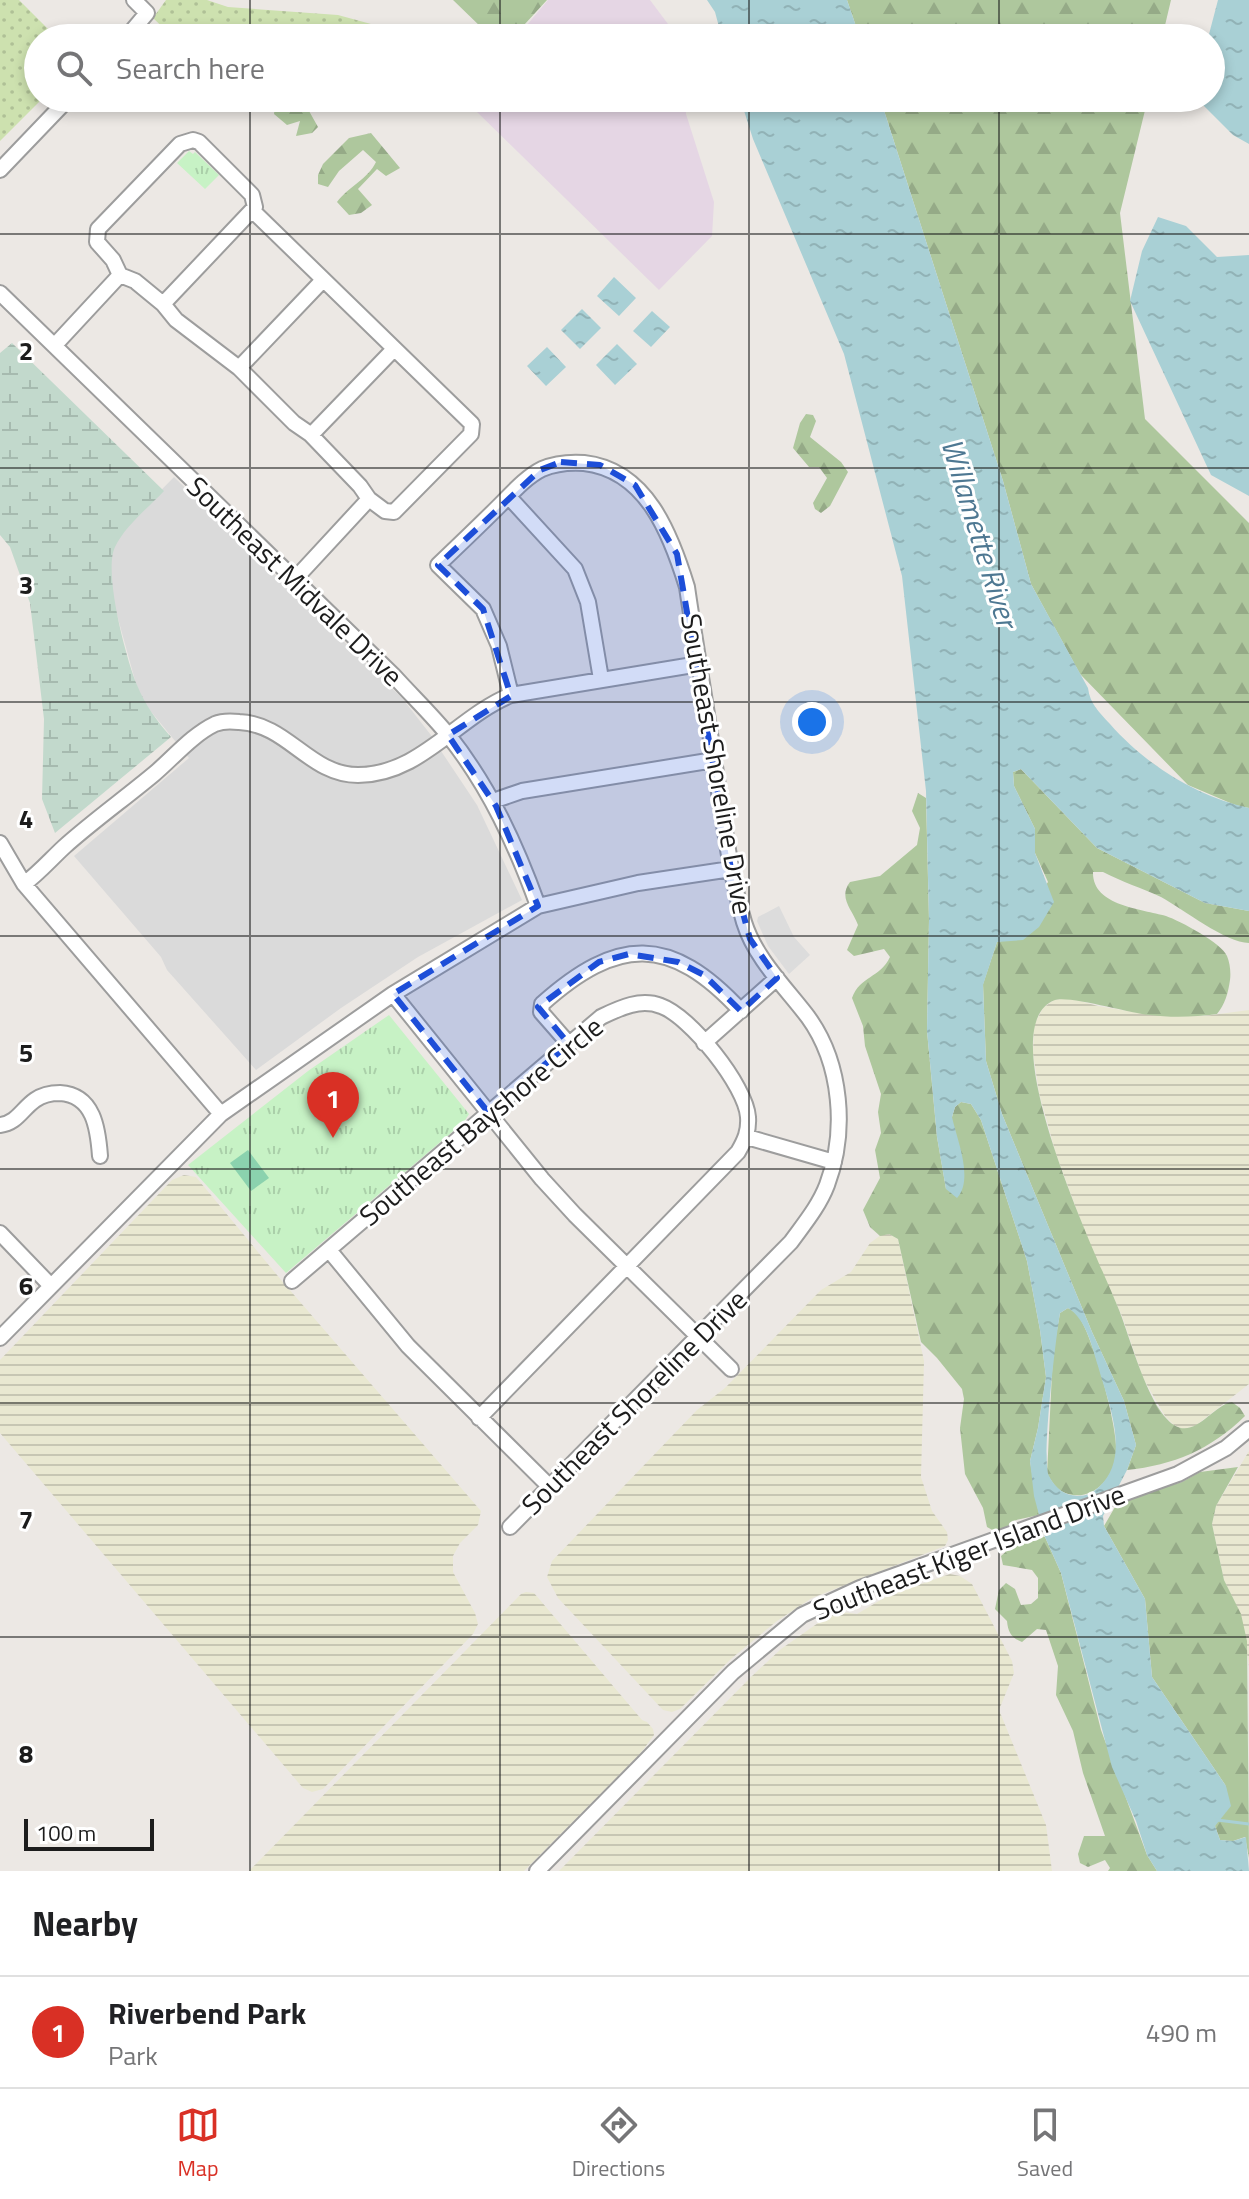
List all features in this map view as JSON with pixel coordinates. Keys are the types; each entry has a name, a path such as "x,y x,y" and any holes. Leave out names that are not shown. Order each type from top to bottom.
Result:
{"street":[{"path":"134,0 147,13 138,24"},
{"path":"0,170 56,112"},
{"path":"163,304 253,211 255,200 252,195 199,142 186,141 96,233 97,242 113,260 120,275 135,281 163,304 176,320 239,368 294,423 311,435 369,499 390,513 473,429 472,424 253,211"},
{"path":"55,345 120,275"},
{"path":"239,368 323,280"},
{"name":"Southeast Midvale Drive","path":"0,293 394,676 448,735 509,830 538,906"},
{"path":"311,435 394,349"},
{"name":"Southeast Shoreline Drive","path":"510,1527 791,1242 814,1211 826,1186 839,1130 838,1100 826,1049 810,1020 750,939 731,869 687,587 677,554 662,523 635,485 600,465 561,462 540,470 438,565 483,609 499,646 511,695"},
{"path":"509,497 575,569 588,602 601,679"},
{"path":"295,579 369,499"},
{"path":"24,884 65,845 215,724 241,722 267,727 319,764 344,774 358,775 402,765 422,755 482,708 511,695 699,664"},
{"path":"493,801 522,791 714,760"},
{"path":"0,843 24,884 221,1114"},
{"path":"0,1338 221,1114 393,994 538,906 638,883 731,869"},
{"path":"569,1044 541,1012 542,1004 572,977 599,962 629,954 656,954 704,975 741,1011"},
{"path":"704,1043 777,978"},
{"path":"393,994 542,1179 731,1369"},
{"name":"Southeast Bayshore Circle","path":"292,1281 601,1017 624,1006 639,1003 659,1005 674,1012 704,1043 740,1090 748,1114 747,1137"},
{"path":"0,1125 15,1120 39,1097 68,1094 83,1102 94,1118 100,1156"},
{"path":"479,1418 738,1152 747,1137 834,1162"},
{"path":"0,1233 51,1286"},
{"path":"329,1250 408,1346 550,1487"},
{"name":"Southeast Kiger Island Drive","path":"537,1871 733,1672 787,1625 842,1595 1178,1474 1226,1448 1249,1429"}],"highlighted area":[{"path":"561,462 600,465 635,485 677,554 731,869 750,939 777,978 741,1011 704,975 678,962 629,954 599,962 538,1007 569,1044 488,1112 393,994 538,906 496,806 448,735 511,696 483,609 438,565 540,470"}],"shaded area":[{"path":"548,0 650,0 668,24 528,24"},
{"path":"477,112 686,112 714,202 712,236 659,290"},
{"path":"174,477 402,698 434,739 413,756 358,780 388,778 404,772 439,748 477,805 522,900 418,957 256,1070 167,970 161,957 74,856 189,758 144,703 111,593 108,569 113,539"},
{"path":"779,906 794,937 810,955 789,974 768,946 757,921 758,917"}],"green space":[{"path":"0,0 19,0 43,24 24,24 24,112 29,112 0,141"},
{"path":"166,0 207,0 228,7 338,15 371,24 159,24 153,18"},
{"path":"453,0 547,0 525,24 478,24"},
{"path":"847,0 1171,0 1165,24 855,24"},
{"path":"310,112 318,127 312,133 296,136 300,121 287,125 274,114"},
{"path":"884,112 1145,112 1120,213 1145,419 1249,523 1249,808 1188,785 1080,674 1031,584 1003,481"},
{"path":"371,133 400,168 386,176 377,169 358,189 372,205 361,213 349,215 337,202 376,162 363,150 339,171 328,187 318,184 318,175 323,164 349,138"},
{"path":"189,151 195,152 219,175 205,189 177,163"},
{"path":"12,343 164,491 119,539 112,559 112,575 117,615 132,673 148,706 171,737 55,833 42,799 44,719 30,603 10,547 0,535 0,353"},
{"path":"806,414 813,415 816,421 810,437 841,462 848,472 830,506 821,513 813,503 827,478 819,467 809,467 793,448"},
{"path":"1021,769 1097,848 1205,903 1249,911 1249,943 1240,942 1217,932 1161,897 1103,872 1093,872 1095,883 1109,899 1166,916 1200,933 1224,951 1230,971 1226,998 1217,1014 1175,1017 1062,999 1055,1000 1037,1019 1033,1052 1040,1096 1053,1145 1140,1370 1156,1403 1164,1416 1182,1428 1197,1425 1232,1402 1245,1416 1205,1447 1176,1460 1144,1468 1127,1470 1136,1445 1124,1401 1092,1332 1002,1114 986,1061 983,984 997,942 1006,940 1048,882 1035,853 1035,829 1014,786 1013,772"},
{"path":"918,793 926,798 929,920 927,1031 937,1137 946,1189 952,1117 955,1107 961,1102 971,1104 981,1120 1027,1261 1046,1377 1030,1461 1039,1515 1012,1521 1005,1529 996,1532 987,1527 983,1508 965,1474 960,1428 964,1399 962,1389 921,1342 898,1239 889,1234 880,1236 870,1227 863,1210 880,1178 875,1150 881,1133 878,1112 881,1094 865,1046 863,1026 852,998 860,985 881,969 890,957 884,949 854,956 847,950 858,925 845,893 850,882 880,876 917,845 920,828 912,811"},
{"path":"1069,998 1151,1015 1204,1016 1249,1010 1249,1384 1195,1426 1183,1429 1174,1425 1165,1416 1143,1378 1122,1316 1089,1243 1056,1154 1039,1093 1033,1053 1034,1025 1043,1008 1054,1000"},
{"path":"389,1015 469,1114 464,1122 286,1273 188,1165 308,1071"},
{"path":"248,1150 269,1178 251,1191 230,1163"},
{"path":"184,1175 196,1177 481,1511 478,1525 460,1543 453,1556 453,1572 478,1624 473,1634 323,1789 312,1792 303,1788 0,1433 0,1360 172,1180"},
{"path":"889,1234 898,1239 924,1361 921,1477 932,1511 947,1532 948,1540 945,1546 812,1598 777,1621 732,1658 680,1709 672,1712 663,1710 558,1598 547,1577 552,1561 697,1410 725,1388 821,1290 851,1272 870,1243 881,1235"},
{"path":"1068,1308 1078,1315 1091,1343 1110,1407 1116,1445 1110,1475 1090,1493 1081,1495 1060,1491 1047,1474 1053,1353 1060,1313"},
{"path":"1249,1451 1249,1666 1241,1615 1224,1580 1212,1524 1216,1506"},
{"path":"1238,1467 1216,1506 1212,1524 1224,1580 1241,1614 1247,1641 1249,1858 1245,1837 1233,1841 1220,1840 1215,1826 1226,1786 1152,1677 1145,1599 1104,1526 1122,1500 1182,1482 1200,1472"},
{"path":"1035,1536 1045,1537 1061,1573 1101,1730 1147,1855 1157,1871 1108,1871 1110,1868 1105,1860 1088,1867 1080,1863 1078,1854 1084,1836 1105,1836 1083,1773 1073,1731 1056,1695 1058,1666 1046,1630 1037,1629 1022,1642 1011,1634 1007,1621 995,1609 999,1590 1006,1583 1015,1589 1021,1605 1031,1604 1038,1598 1038,1578 1032,1570 1003,1565 1001,1556 1017,1542"},
{"path":"950,1574 972,1584 1012,1661 1014,1673 999,1710 1046,1825 1052,1871 559,1871 781,1649 828,1616 842,1612 857,1614 889,1595"},
{"path":"534,1593 653,1729 654,1735 640,1754 524,1871 249,1871 521,1594"}],"water":[{"path":"707,0 847,0 855,24 718,24"},
{"path":"1218,0 1249,0 1249,144 1233,135 1210,112 1225,112 1225,24 1212,24"},
{"name":"Willamette River","path":"744,112 884,112 1003,481 1031,584 1088,688 1093,703 1124,739 1173,777 1210,796 1249,808 1249,911 1205,903 1097,848 1021,769 1013,772 1014,786 1035,829 1035,853 1054,902 1039,927 1023,940 997,942 983,985 986,1061 1002,1114 1092,1332 1124,1401 1136,1445 1103,1516 1104,1526 1145,1599 1152,1677 1226,1786 1231,1806 1215,1826 1220,1840 1233,1841 1246,1837 1249,1871 1157,1871 1147,1855 1112,1767 1061,1573 1045,1537 1034,1496 1030,1461 1046,1377 1027,1261 981,1120 971,1104 961,1102 955,1107 952,1117 964,1170 962,1190 957,1198 946,1189 937,1137 927,1031 929,920 926,791 902,576 844,354","holes":["1068,1308 1079,1319 1093,1350 1111,1412 1116,1445 1109,1475 1094,1491 1077,1496 1064,1492 1049,1476 1047,1448 1060,1313"]},
{"path":"1158,217 1186,226 1217,257 1249,255 1249,496 1211,475 1130,301 1142,251"},
{"path":"614,277 636,298 619,316 597,296"},
{"path":"582,309 601,328 580,349 561,330"},
{"path":"652,311 670,327 651,347 633,331"},
{"path":"617,344 637,364 615,385 596,365"},
{"path":"547,347 566,367 546,386 527,366"}],"waterway":[{"path":"1217,1820 1249,1824"}],"place":[{"name":"Riverbend Park","path":"333,1138"}]}
